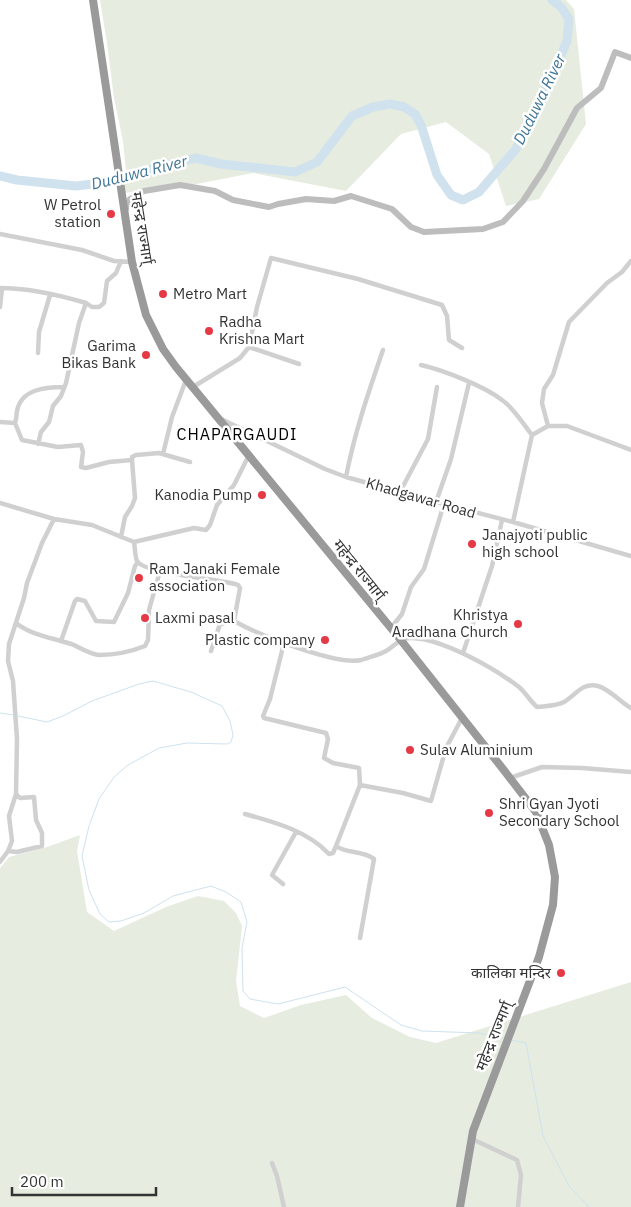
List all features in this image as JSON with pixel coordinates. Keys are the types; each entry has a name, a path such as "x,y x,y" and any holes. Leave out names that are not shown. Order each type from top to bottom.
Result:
{"highway":[{"name":"महेन्द्र राज्मार्ग्","path":"93,0 132,262 146,315 163,348 186,380 400,639 536,812 544,828 554,863 553,905 541,950 473,1131 460,1207"}],"street":[{"path":"125,211 130,199 144,191 180,185 215,191 233,200 269,207 306,198 334,201 351,196 392,209 411,227 424,232 483,229 503,222 523,201 544,169 577,108 601,88 615,52 631,58"},
{"path":"0,234 132,262"},
{"path":"193,387 240,358 250,347 257,307 271,258 358,279 442,306 447,316 449,340 462,348"},
{"path":"0,307 1,289 14,288 70,298 92,307 99,307 104,303 107,281 116,274 121,261"},
{"path":"548,426 542,403 544,389 553,375 569,322 607,283 622,272 631,261"},
{"path":"38,353 39,332 50,295"},
{"path":"38,444 41,432 49,422 54,406 61,396 79,323 86,304"},
{"path":"250,347 299,364"},
{"path":"346,477 357,428 383,350"},
{"path":"421,365 435,368 440,372 470,382 502,400 532,435"},
{"path":"163,454 172,417 186,380"},
{"path":"436,502 451,459 470,382"},
{"path":"63,387 46,388 29,393 17,410 18,417 15,423 22,440 58,447 81,445 83,452 81,467 86,468 109,462 132,460"},
{"path":"400,492 428,439 437,387"},
{"name":"Khadgawar Road","path":"218,418 325,469 346,477 631,556"},
{"path":"0,422 15,423"},
{"path":"513,522 532,435 548,426 567,426 631,450"},
{"path":"121,538 125,517 135,498 132,456 159,453 190,462"},
{"path":"0,503 54,519 92,525 134,542 194,528 206,530 210,525 217,505 234,485 249,455"},
{"path":"390,629 402,614 411,587 424,569 444,504"},
{"path":"0,862 8,852 12,841 9,816 16,794 17,740 13,681 8,661 9,644 32,568 54,519"},
{"path":"463,653 492,566 502,520"},
{"path":"134,542 140,564 160,571 238,585 240,588 234,621"},
{"path":"61,641 77,600 85,602 96,621 114,622 128,593 134,566 138,562"},
{"path":"16,623 23,629 99,655 126,653 145,646 148,640 149,610 160,571"},
{"path":"211,651 220,624 234,621 284,643 338,659 359,660 386,650 400,639 422,639 463,653 521,689 537,707 563,702 584,686 597,686 608,691 631,708"},
{"path":"245,814 270,821 296,832 317,844 329,854 333,853 360,785 359,768 333,763 324,758 328,739 326,734 264,718 284,643"},
{"path":"360,785 403,793 431,801 446,748 462,718"},
{"path":"510,778 542,767 631,772"},
{"path":"8,852 17,852 42,846 42,833 36,820 34,797 20,798 16,794"},
{"path":"283,884 272,875 296,832"},
{"path":"336,846 342,850 369,855 374,859 360,938"},
{"path":"274,856 281,858"},
{"path":"472,1139 517,1160 521,1175 518,1207"},
{"path":"272,1163 284,1207"}],"shaded area":[{"path":"100,0 566,0 574,9 586,124 539,199 506,206 489,154 446,122 401,134 346,191 253,173 181,187 123,193 126,171 123,141 114,98"},
{"path":"80,835 77,851 87,912 114,931 166,907 198,896 224,901 236,913 242,926 236,981 240,1006 264,1018 301,1005 346,995 372,1018 410,1037 436,1043 631,982 631,1207 0,1207 0,868 9,857 47,847"}],"waterway":[{"name":"Duduwa River","path":"0,176 17,180 76,186 108,182 138,172 196,158 221,164 295,172 317,162 352,116 373,107 390,104 404,107 415,114 421,125 437,175 451,195 463,200 479,192 516,149 559,60 567,41 569,19 561,7 552,0"},
{"path":"18,716 47,722 92,701 139,684 153,681 191,692 222,706 230,721 233,735 231,742 227,744 187,743 159,748 128,765 114,777 99,799 89,826 82,856 89,890 100,914 109,922 121,921 144,913 173,896 211,886 226,892 241,902 247,922 242,948 243,991 250,999 278,1004 345,987 401,1025 422,1031 479,1033 503,1038"},
{"path":"0,713 14,715"},
{"path":"512,1040 526,1043 543,1136 569,1186 589,1207"}],"place":[{"name":"W Petrol station","path":"111,214"},
{"name":"Metro Mart","path":"163,294"},
{"name":"Radha Krishna Mart","path":"209,331"},
{"name":"Garima Bikas Bank","path":"146,355"},
{"name":"Kanodia Pump","path":"262,495"},
{"name":"Janajyoti public high school","path":"472,544"},
{"name":"Ram Janaki Female association","path":"139,578"},
{"name":"Laxmi pasal","path":"145,618"},
{"name":"Khristya Aradhana Church","path":"518,624"},
{"name":"Plastic company","path":"325,640"},
{"name":"Sulav Aluminium","path":"410,750"},
{"name":"Shri Gyan Jyoti Secondary School","path":"489,813"},
{"name":"कालिका मन्दिर","path":"561,973"}],"district":[{"name":"CHAPARGAUDI","path":"237,434"}]}
